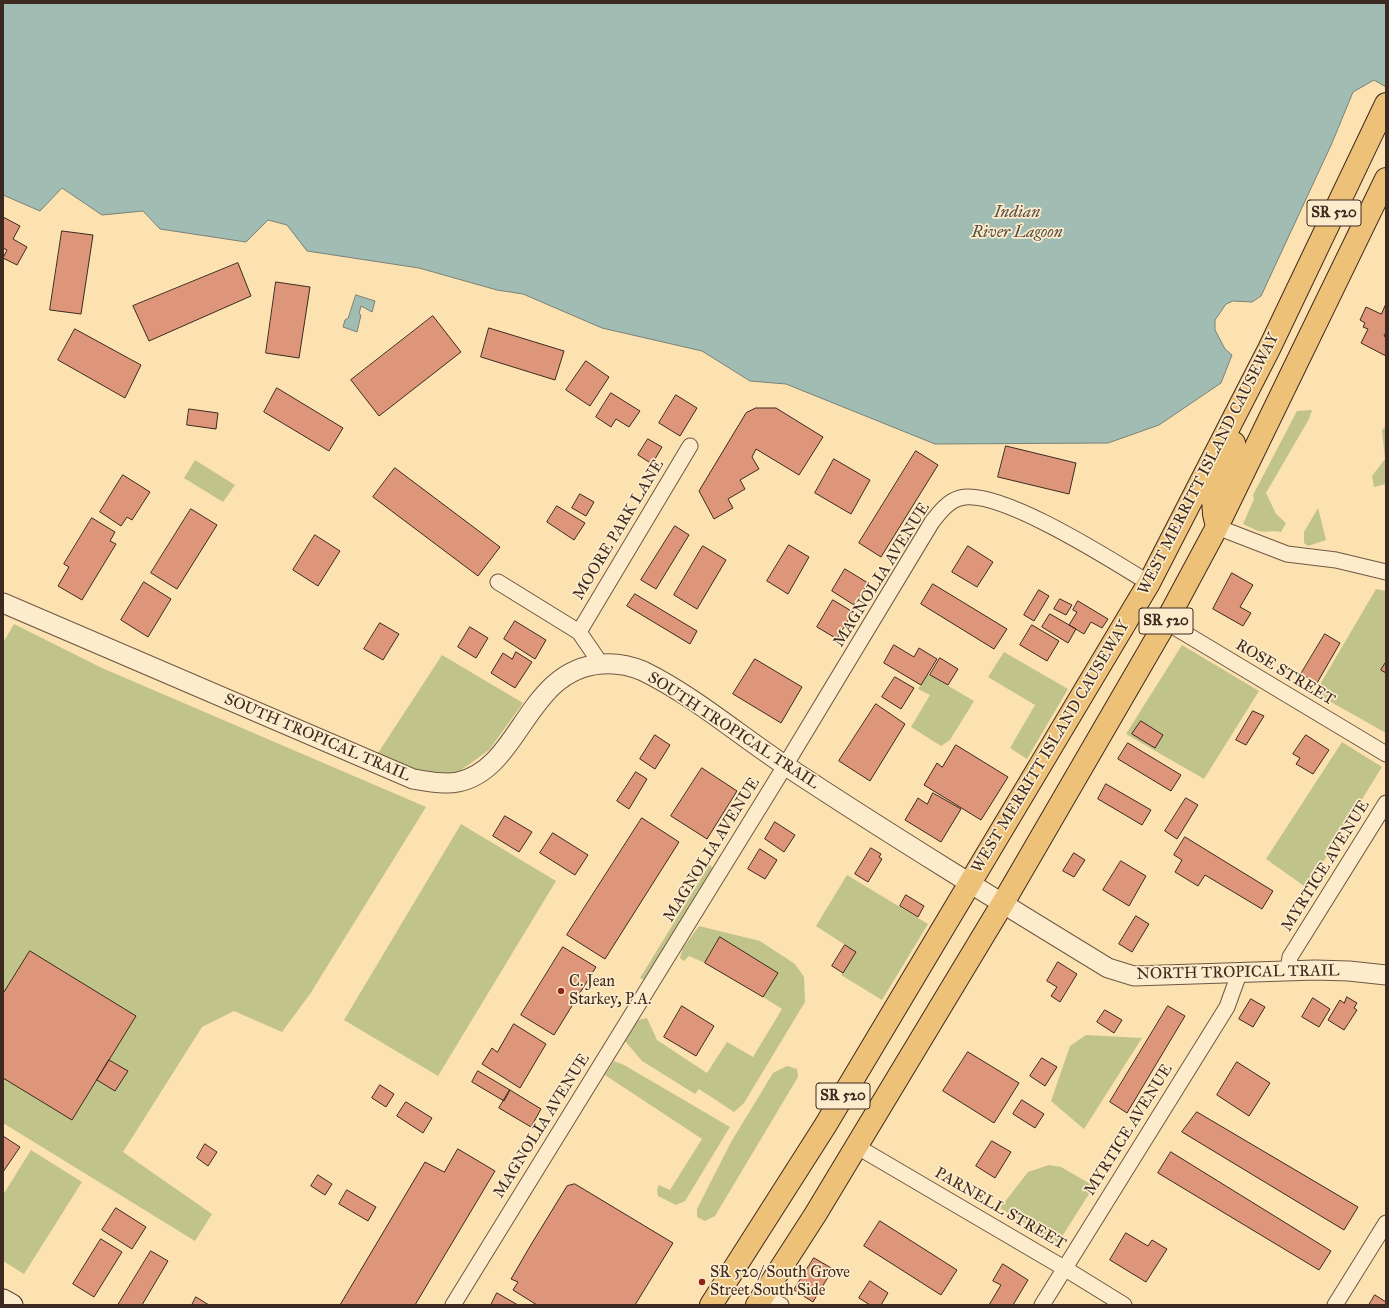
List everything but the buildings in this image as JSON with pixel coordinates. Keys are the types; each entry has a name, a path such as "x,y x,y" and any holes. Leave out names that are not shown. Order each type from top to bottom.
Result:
{"main road":[{"name":"WEST MERRITT ISLAND CAUSEWAY","path":"711,1305 825,1126 1149,582 1269,348 1386,104"},
{"name":"WEST MERRITT ISLAND CAUSEWAY","path":"759,1304 1003,903 1166,622 1217,527 1386,179"},
{"path":"1217,527 1213,499 1269,348"},
{"path":"3,1300 12,1305"}],"street":[{"name":"MOORE PARK LANE","path":"579,632 690,446"},
{"name":"MAGNOLIA AVENUE","path":"453,1305 786,766 932,522 943,508 960,498 985,498 1011,507 1079,542 1149,582"},
{"path":"1217,527 1287,554 1336,560 1386,572"},
{"path":"498,582 579,632 601,664"},
{"name":"SOUTH TROPICAL TRAIL","path":"3,603 405,776 413,779 439,782 459,782 481,772 503,751 538,700 558,681 580,670 601,664 619,664 640,670 666,684 786,766 970,884"},
{"name":"ROSE STREET","path":"1166,622 1386,754"},
{"name":"MYRTICE AVENUE","path":"1288,970 1290,957 1386,803"},
{"name":"NORTH TROPICAL TRAIL","path":"970,884 1108,968 1134,976 1288,970 1349,971 1386,975"},
{"name":"MYRTICE AVENUE","path":"1042,1305 1227,1008 1240,971"},
{"name":"PARNELL STREET","path":"856,1146 1064,1268 1124,1305"},
{"path":"1335,1305 1386,1223"},
{"path":"759,1304 773,1301 780,1305"}],"green space":[{"path":"1312,410 1309,419 1266,493 1276,514 1286,523 1281,532 1258,531 1243,524 1254,499 1253,495 1297,411"},
{"path":"1386,426 1386,484 1374,487 1372,476 1385,459 1382,430"},
{"path":"195,460 235,485 223,502 184,478"},
{"path":"1318,508 1326,540 1308,546 1304,543 1304,532"},
{"path":"1376,589 1386,591 1386,733 1315,693"},
{"path":"14,624 102,668 426,807 310,994 282,1032 234,1011 202,1027 123,1152 212,1214 195,1241 3,1123 3,643"},
{"path":"1182,645 1259,691 1204,779 1126,734"},
{"path":"1004,652 1068,689 1027,759 1010,748 1035,705 988,677"},
{"path":"442,655 523,703 489,750 457,773 422,773 378,753"},
{"path":"928,674 974,701 950,740 941,746 911,727 930,695 918,689"},
{"path":"1342,742 1382,767 1307,888 1266,859"},
{"path":"461,824 556,881 438,1076 344,1020"},
{"path":"710,864 713,870 650,976 644,980 640,978"},
{"path":"847,875 928,924 882,1000 841,975 856,952 816,926"},
{"path":"699,926 760,941 795,964 804,977 805,1002 744,1103 734,1112 699,1089 695,1094 642,1061 625,1041 638,1020 647,1018 657,1040 707,1073 727,1042 753,1057 782,1009 763,997 778,973 721,938 705,963 689,956 684,961 680,958 683,948"},
{"path":"1086,1035 1142,1038 1084,1129 1051,1101 1070,1046"},
{"path":"614,1061 624,1065 730,1127 685,1201 676,1205 658,1196 657,1189 659,1185 670,1190 702,1139 605,1075"},
{"path":"787,1066 797,1069 798,1077 715,1216 705,1221 697,1217 697,1209 731,1142 773,1073"},
{"path":"31,1150 82,1182 24,1274 3,1261 3,1195"},
{"path":"1049,1165 1061,1167 1094,1186 1058,1243 1000,1208 1028,1172"}],"water":[{"name":"Indian River Lagoon","path":"3,3 1386,3 1386,87 1374,80 1353,92 1332,143 1261,296 1252,302 1233,301 1226,304 1215,320 1215,330 1225,349 1232,355 1221,383 1159,425 1108,443 935,444 786,384 750,381 702,351 602,328 523,294 497,290 419,268 307,251 287,225 268,220 246,242 160,229 143,211 102,215 62,188 40,211 3,195"},
{"path":"356,295 375,301 372,312 361,306 359,314 361,315 357,332 343,327 345,320 348,318"}],"place":[{"name":"C. Jean Starkey, P.A.","path":"561,991"},
{"name":"SR 520/ South Grove Street South Side","path":"702,1282"}]}
